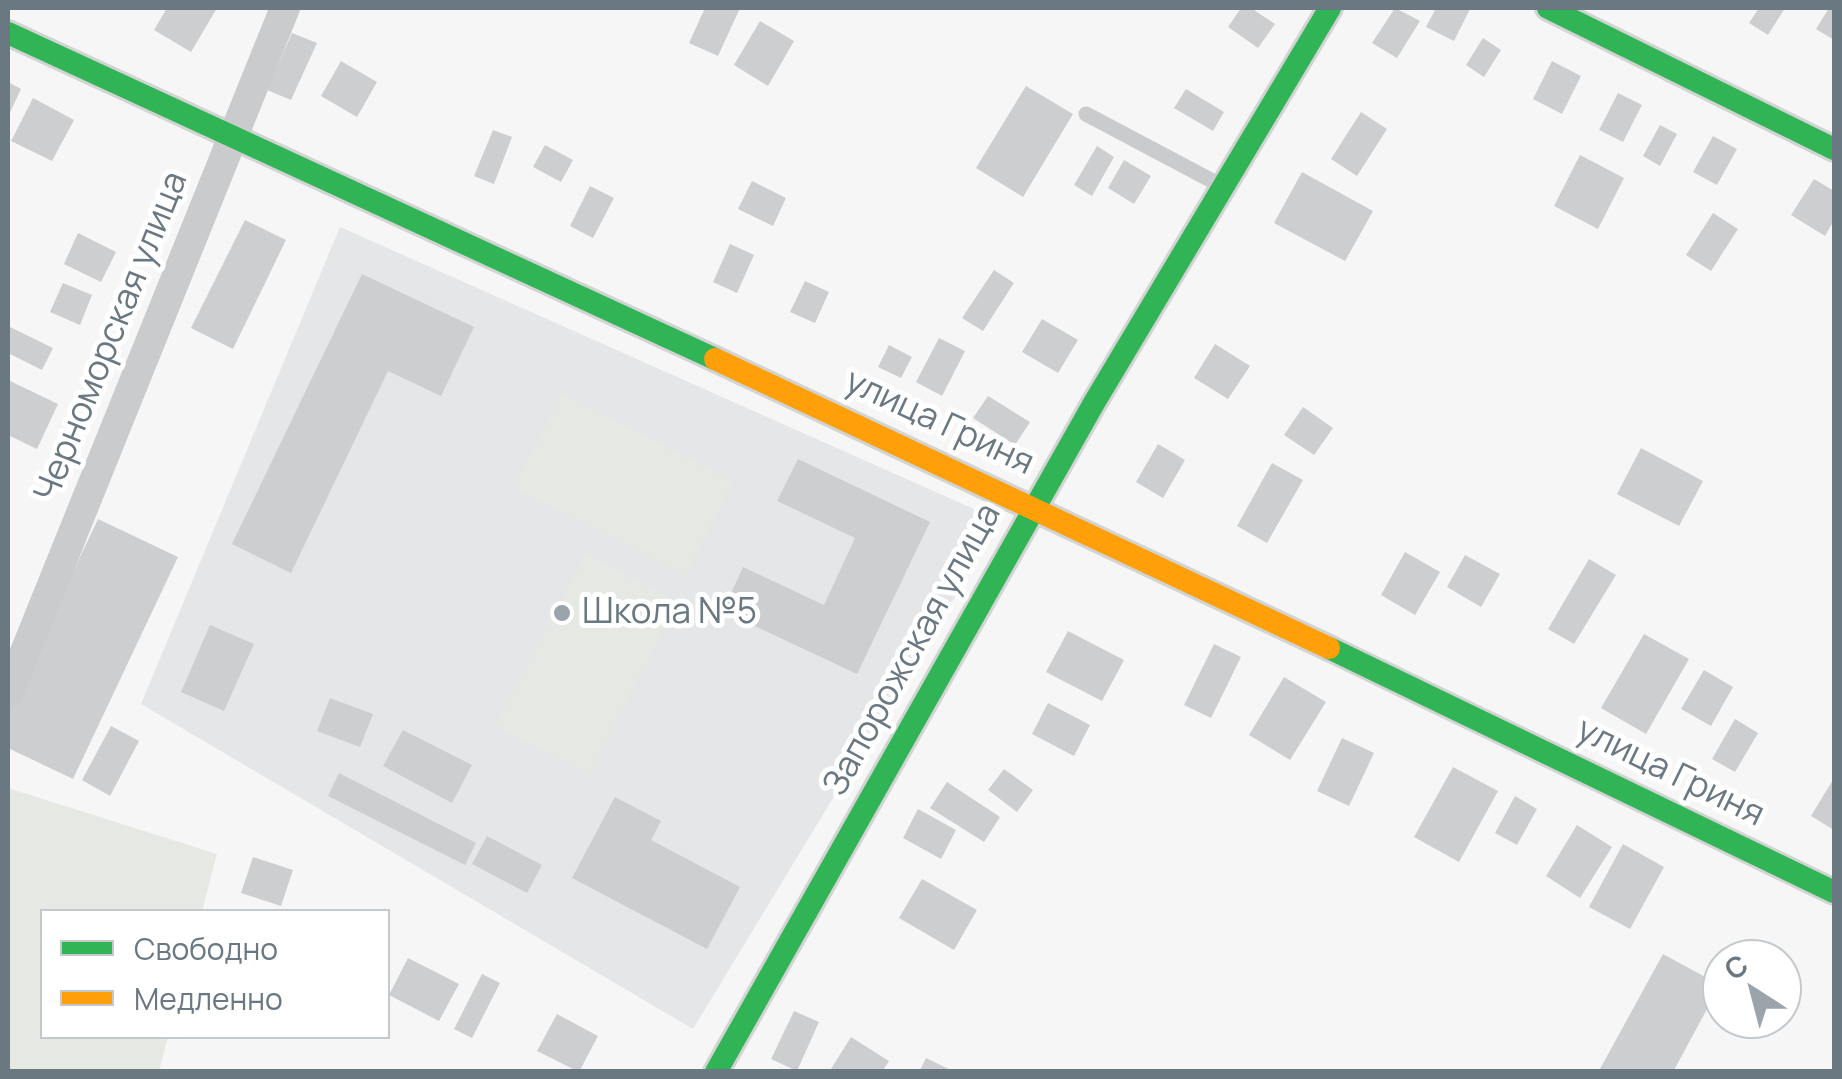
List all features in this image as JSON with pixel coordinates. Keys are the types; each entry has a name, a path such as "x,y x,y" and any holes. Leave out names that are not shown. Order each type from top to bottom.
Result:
{"street":[{"name":"Черноморская улица","path":"8,694 285,8"},
{"name":"Запорожская улица","path":"716,1072 1034,506 1220,185 1330,8"},
{"path":"1548,8 1834,149"},
{"name":"улица Гриня","path":"8,33 1034,506 1834,892"}],"lane":[{"path":"1086,114 1220,185"}],"shaded area":[{"name":"Школа №5","path":"340,227 1001,521 693,1029 141,704"},
{"path":"562,393 734,482 686,576 513,487"},
{"path":"585,553 679,602 589,775 495,726"},
{"path":"8,788 217,854 203,909 40,909 40,1039 167,1039 159,1071 8,1071"}],"building":[{"path":"167,8 217,8 191,52 154,30"},
{"path":"705,8 740,8 718,56 689,43"},
{"path":"1241,8 1251,8 1275,24 1258,48 1228,27"},
{"path":"1395,8 1420,21 1397,58 1372,43"},
{"path":"1436,8 1470,9 1454,41 1426,27"},
{"path":"1759,8 1785,8 1768,35 1749,23"},
{"path":"1829,8 1834,8 1834,40 1816,29"},
{"path":"760,21 794,41 768,86 734,65"},
{"path":"292,33 317,43 291,100 267,90"},
{"path":"1483,38 1501,50 1484,77 1466,65"},
{"path":"341,61 377,82 357,117 321,96"},
{"path":"1552,61 1581,76 1562,114 1533,99"},
{"path":"8,82 21,89 8,117"},
{"path":"1026,86 1073,114 1023,197 976,168"},
{"path":"1186,89 1224,112 1213,131 1174,108"},
{"path":"1618,93 1642,105 1623,142 1599,130"},
{"path":"33,98 74,120 52,161 11,141"},
{"path":"1361,112 1387,129 1357,176 1331,159"},
{"path":"1660,125 1677,134 1660,166 1643,156"},
{"path":"493,130 512,137 494,184 474,176"},
{"path":"1713,136 1737,149 1717,185 1693,172"},
{"path":"545,145 573,160 561,182 533,167"},
{"path":"1097,146 1114,157 1092,196 1074,185"},
{"path":"1580,155 1624,178 1598,229 1554,206"},
{"path":"1124,160 1151,176 1134,204 1108,188"},
{"path":"1302,172 1373,211 1345,261 1274,223"},
{"path":"1814,179 1834,191 1834,220 1825,236 1791,215"},
{"path":"752,181 786,198 773,226 738,209"},
{"path":"590,186 614,198 593,238 570,226"},
{"path":"1713,213 1738,229 1711,271 1686,255"},
{"path":"245,220 286,240 233,349 191,328"},
{"path":"78,233 116,252 101,282 64,264"},
{"path":"730,244 754,255 737,293 713,282"},
{"path":"994,270 1014,283 983,331 962,318"},
{"path":"362,274 474,327 441,396 388,371 291,573 232,544"},
{"path":"805,281 829,292 815,323 790,312"},
{"path":"63,283 92,295 80,325 50,312"},
{"path":"1042,319 1078,340 1058,373 1022,352"},
{"path":"8,326 53,348 42,370 8,353"},
{"path":"939,338 965,351 942,396 916,382"},
{"path":"1215,344 1250,366 1228,399 1194,378"},
{"path":"889,345 912,357 901,378 878,367"},
{"path":"8,380 58,404 37,449 8,435"},
{"path":"988,396 1030,422 1015,445 973,418"},
{"path":"1303,407 1333,428 1314,455 1284,435"},
{"path":"1158,444 1185,460 1163,498 1136,482"},
{"path":"1641,448 1703,481 1679,526 1617,494"},
{"path":"798,459 930,522 857,674 723,611 743,567 824,605 855,538 777,501"},
{"path":"1272,463 1303,480 1267,543 1237,526"},
{"path":"98,519 178,557 73,779 8,748 8,709"},
{"path":"1405,552 1440,572 1415,615 1381,595"},
{"path":"1465,555 1500,574 1481,607 1447,587"},
{"path":"1589,559 1616,575 1574,644 1548,629"},
{"path":"210,625 254,644 224,711 181,692"},
{"path":"1068,631 1124,660 1102,701 1046,672"},
{"path":"1644,634 1689,659 1646,734 1601,708"},
{"path":"1214,644 1241,657 1211,718 1184,705"},
{"path":"1704,670 1733,687 1711,726 1681,709"},
{"path":"1284,677 1326,702 1290,760 1249,735"},
{"path":"330,698 373,714 360,747 317,731"},
{"path":"1048,703 1090,725 1074,756 1032,734"},
{"path":"1735,719 1758,733 1735,772 1712,759"},
{"path":"111,726 139,741 110,796 82,780"},
{"path":"403,730 472,765 452,803 383,766"},
{"path":"1342,738 1374,753 1349,806 1317,791"},
{"path":"1453,767 1498,791 1459,862 1414,837"},
{"path":"1004,769 1033,790 1017,812 988,790"},
{"path":"339,773 476,843 465,865 328,796"},
{"path":"1834,778 1834,830 1811,816"},
{"path":"947,782 1000,817 984,842 930,808"},
{"path":"1515,796 1537,809 1517,845 1495,833"},
{"path":"615,797 661,821 651,840 740,887 707,949 572,878"},
{"path":"918,809 956,830 941,859 903,838"},
{"path":"1577,825 1612,847 1580,898 1546,876"},
{"path":"487,836 542,865 527,893 472,864"},
{"path":"1623,844 1664,867 1630,929 1589,907"},
{"path":"253,857 293,870 281,906 241,893"},
{"path":"922,879 977,910 954,950 899,918"},
{"path":"1663,954 1702,975 1702,1018 1673,1072 1600,1069"},
{"path":"408,958 459,984 439,1021 390,993"},
{"path":"482,974 500,983 472,1038 454,1029"},
{"path":"794,1011 819,1022 797,1071 771,1059"},
{"path":"557,1014 598,1036 579,1072 537,1051"},
{"path":"851,1037 889,1061 882,1072 829,1072"},
{"path":"926,1058 955,1072 919,1072"}],"traffic: fast":[{"path":"716,1072 1094,403 1330,8"},
{"path":"1548,8 1834,149"},
{"path":"8,33 715,359"},
{"path":"1329,648 1834,892"}],"traffic: slow":[{"path":"715,359 1329,648"}],"place":[{"name":"Школа №5","path":"562,613"}]}
